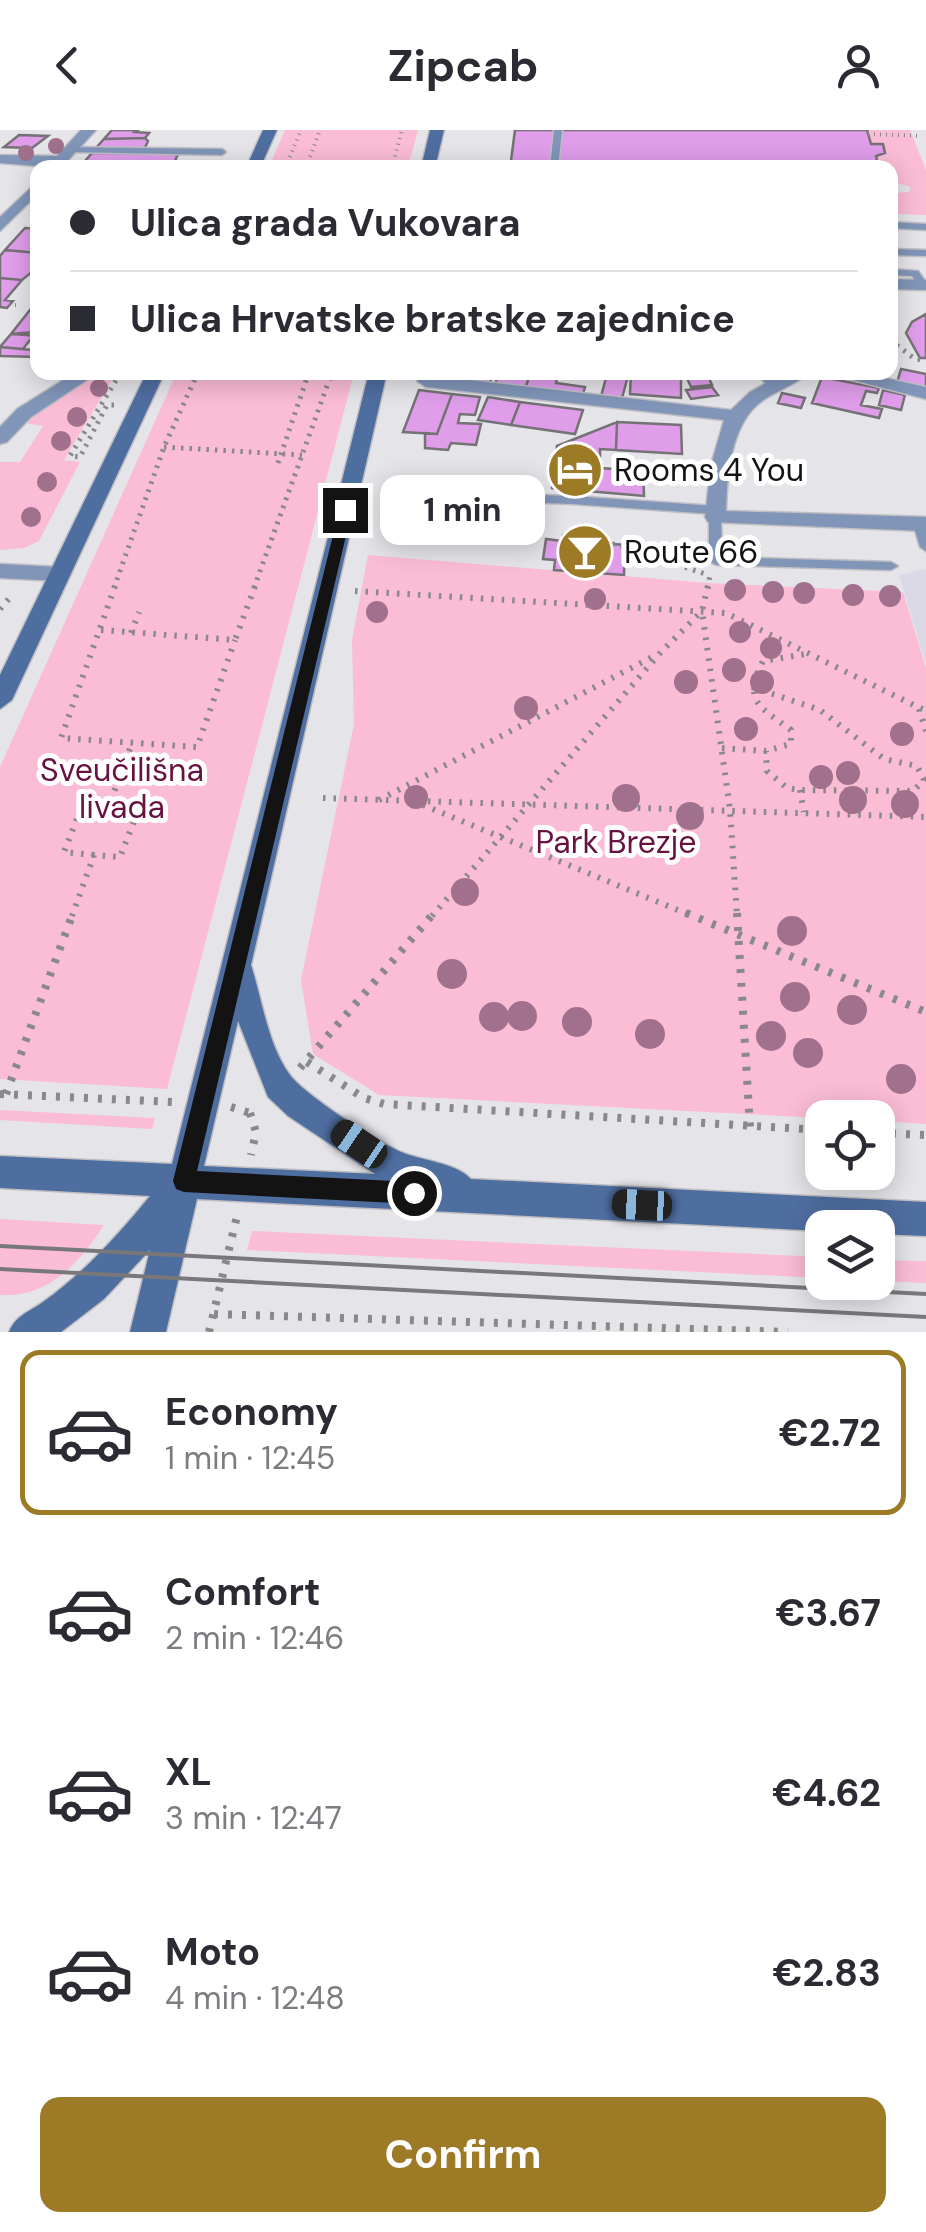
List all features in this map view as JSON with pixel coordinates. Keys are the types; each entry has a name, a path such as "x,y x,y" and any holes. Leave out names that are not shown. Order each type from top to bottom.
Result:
{"main road":[{"path":"256,160 270,130"},
{"path":"430,160 437,130"},
{"path":"0,700 152,380"},
{"path":"148,1332 376,380"},
{"path":"236,965 262,1050 279,1086 299,1105 389,1164 485,1197"},
{"path":"0,1172 926,1220"},
{"path":"28,1332 61,1314 108,1275 184,1181"}],"street":[{"path":"0,159 61,159 89,130"},
{"path":"0,226 30,195"},
{"path":"898,284 924,285"},
{"path":"0,438 24,412 77,380"},
{"path":"426,380 736,416"},
{"path":"768,380 736,416 715,507 922,524"},
{"path":"867,380 926,393"},
{"path":"0,571 60,574"}],"lane":[{"path":"555,160 558,130"},
{"path":"61,159 222,152"},
{"path":"898,225 926,227"},
{"path":"898,252 926,254"},
{"path":"898,272 915,273 924,285"},
{"path":"421,495 715,507 713,568 890,566"},
{"path":"922,524 926,547"}],"path":[{"path":"288,160 300,130"},
{"path":"309,160 320,130"},
{"path":"394,160 402,130"},
{"path":"868,134 922,136"},
{"path":"9,305 19,306"},
{"path":"898,344 915,360 926,360"},
{"path":"116,380 70,456 80,457 107,405 116,405"},
{"path":"194,380 164,447 61,738 197,747 329,380"},
{"path":"278,464 306,380"},
{"path":"164,447 302,455"},
{"path":"587,540 624,543 658,563 713,568 702,612 730,810 750,1126"},
{"path":"354,591 726,613 923,710 926,732"},
{"path":"0,609 10,598"},
{"path":"131,633 139,612"},
{"path":"702,612 661,652 307,1062 364,1098 384,1104 805,1129"},
{"path":"101,630 235,640"},
{"path":"378,800 661,652"},
{"path":"722,748 766,751 792,744 791,730 762,710 752,698 752,688 764,661 810,654"},
{"path":"752,688 820,710 884,760 917,766 924,780 920,788 913,790 787,788 767,771 766,751"},
{"path":"110,803 132,743"},
{"path":"800,790 804,812"},
{"path":"323,798 926,817"},
{"path":"84,801 140,806 120,858 94,855 64,852 84,801"},
{"path":"416,802 926,1012"},
{"path":"94,855 3,1094 162,1102"},
{"path":"230,1106 250,1113 256,1132"},
{"path":"895,1134 926,1136"},
{"path":"209,1332 234,1229"},
{"path":"214,1314 788,1332"}],"shaded area":[{"path":"926,569 926,664 899,575"}],"green space":[{"path":"285,130 418,130 410,160 272,160"},
{"path":"867,130 910,130 926,170 926,215 898,214 898,193 909,192 911,187 898,183 898,160 877,160 876,156 885,153 871,144"},
{"path":"86,380 112,380 64,460 80,462 39,541 24,548 0,550 0,462 20,462 43,426 24,423"},
{"name":"Sveučilišna livada","path":"173,380 352,380 167,1089 0,1079 0,767"},
{"name":"Park Brezje","path":"368,555 708,583 903,592 926,668 926,1124 895,1122 895,1100 805,1100 805,1117 379,1095 313,1054 301,980 354,724 352,640"},
{"path":"0,1110 155,1118 152,1129 0,1120"},
{"path":"0,1219 104,1225 73,1265 48,1284 33,1291 0,1295"},
{"path":"252,1231 805,1256 805,1277 247,1250"},
{"path":"895,1260 926,1261 926,1283 895,1282"}],"building":[{"path":"112,130 149,133 145,138 104,139"},
{"path":"515,130 867,130 871,144 883,144 885,153 876,156 877,160 511,160"},
{"path":"19,135 48,136 32,148 4,147"},
{"path":"104,139 148,141 144,150 95,149"},
{"path":"92,153 178,154 175,160 86,160"},
{"path":"25,228 30,228 30,252 5,250"},
{"path":"5,250 30,252 30,274 22,280 0,278 0,256"},
{"path":"0,278 22,280 5,300 13,301 7,308 0,307"},
{"path":"30,310 30,332 11,334"},
{"path":"926,314 926,358 920,358 906,333 912,322"},
{"path":"11,334 30,336 23,349 0,347"},
{"path":"0,347 30,350 30,357 0,356"},
{"path":"901,369 926,374 926,392 896,386"},
{"path":"464,380 491,380 489,385"},
{"path":"497,380 528,380 525,389 495,385"},
{"path":"528,380 557,380 556,383 585,387 582,397 525,389"},
{"path":"605,380 627,380 621,402 600,400"},
{"path":"631,380 681,380 681,398 630,394"},
{"path":"688,380 710,380 712,385 691,387"},
{"path":"821,380 838,380 879,388 877,393 866,391 861,405 882,409 879,418 812,403"},
{"path":"712,387 718,395 691,399 686,390"},
{"path":"419,390 452,394 437,434 403,432"},
{"path":"883,390 905,395 901,410 879,405"},
{"path":"782,393 805,398 801,408 778,403"},
{"path":"452,394 480,397 475,415 460,414 458,423 481,424 476,445 451,443 448,450 425,448 425,433 437,434"},
{"path":"488,397 520,402 511,425 478,420"},
{"path":"520,402 583,410 575,434 511,425"},
{"path":"617,422 616,450 600,449 600,468 643,471 644,496 552,488 557,446"},
{"path":"617,422 681,425 682,454 616,450"},
{"path":"505,516 533,518 530,536 502,534"},
{"name":"Route 66","path":"563,535 587,536 587,542 625,545 624,575 554,570 555,560 543,559 546,539 562,541"}],"tram line":[{"path":"0,1246 926,1294"},
{"path":"0,1269 926,1317"}],"place":[{"name":"Rooms 4 You","path":"575,470"},
{"name":"Route 66","path":"585,552"}],"route":[{"path":"345,510 184,1181 414,1193"}]}
